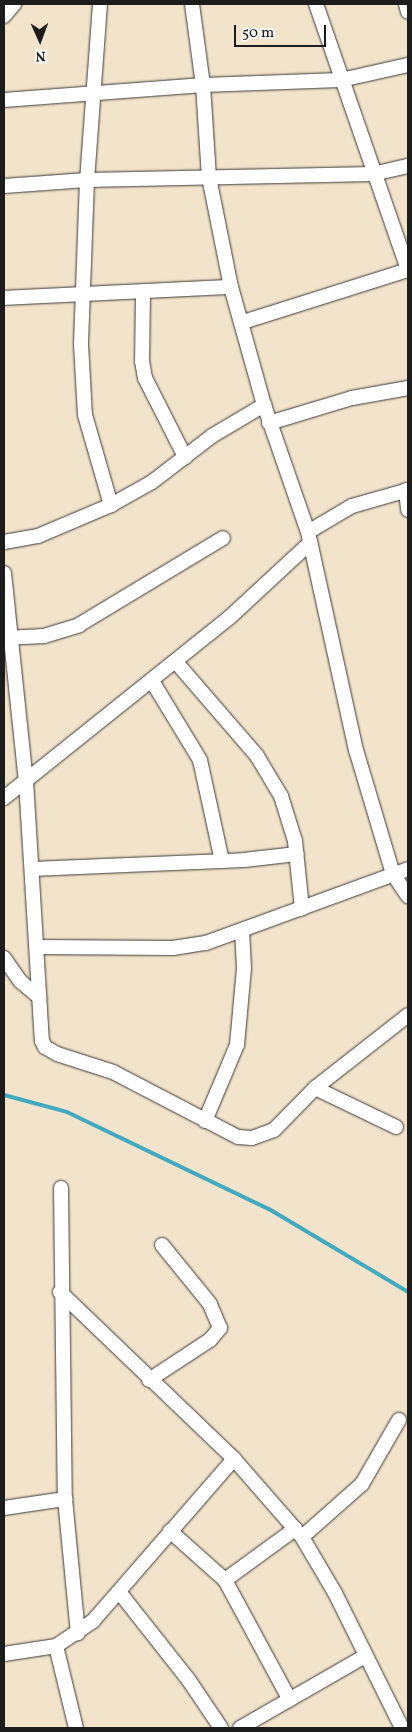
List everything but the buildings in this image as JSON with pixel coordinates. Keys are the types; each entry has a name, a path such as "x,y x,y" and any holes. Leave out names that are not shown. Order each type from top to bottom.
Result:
{"street":[{"path":"4,16 14,4"},
{"path":"100,4 87,180 81,344 85,415 111,505"},
{"path":"192,4 202,85 209,177 231,287 243,322 269,423 309,538 356,750 393,874 408,896"},
{"path":"243,322 408,269 373,174 316,4"},
{"path":"406,4 408,12"},
{"path":"4,100 202,85 341,80 408,65"},
{"path":"4,186 87,180 373,174 408,166"},
{"path":"4,298 84,296 231,287"},
{"path":"143,293 142,361 145,378 185,457"},
{"path":"269,423 352,398 408,388"},
{"path":"4,542 38,536 111,505 152,482 212,436 264,406"},
{"path":"4,798 176,662 309,538 352,506 407,490 408,510"},
{"path":"6,637 44,636 79,625 223,538"},
{"path":"4,573 6,637 26,780 38,948 42,1041 49,1051 112,1072 238,1137 263,1136 274,1130 315,1088 408,1014"},
{"path":"176,662 265,768 288,811 297,854 302,909"},
{"path":"152,680 200,760 222,861"},
{"path":"32,869 222,861 297,854"},
{"path":"38,948 173,948 242,932 408,869"},
{"path":"205,1121 237,1045 244,968 242,932"},
{"path":"4,958 20,980 39,998"},
{"path":"315,1088 396,1127"},
{"path":"61,1188 60,1292 65,1499 78,1634"},
{"path":"149,1380 210,1340 220,1328 210,1304 162,1245"},
{"path":"60,1292 149,1380 234,1459 299,1533 335,1594 402,1728"},
{"path":"225,1580 299,1533 362,1484 399,1420"},
{"path":"4,1654 56,1646 78,1634 120,1593 170,1531 234,1459"},
{"path":"4,1508 65,1499"},
{"path":"170,1531 225,1580 290,1700"},
{"path":"120,1593 188,1679 221,1728"},
{"path":"56,1646 76,1728"},
{"path":"240,1728 365,1656"}],"waterway":[{"path":"4,1095 67,1112 269,1209 408,1292"}]}
